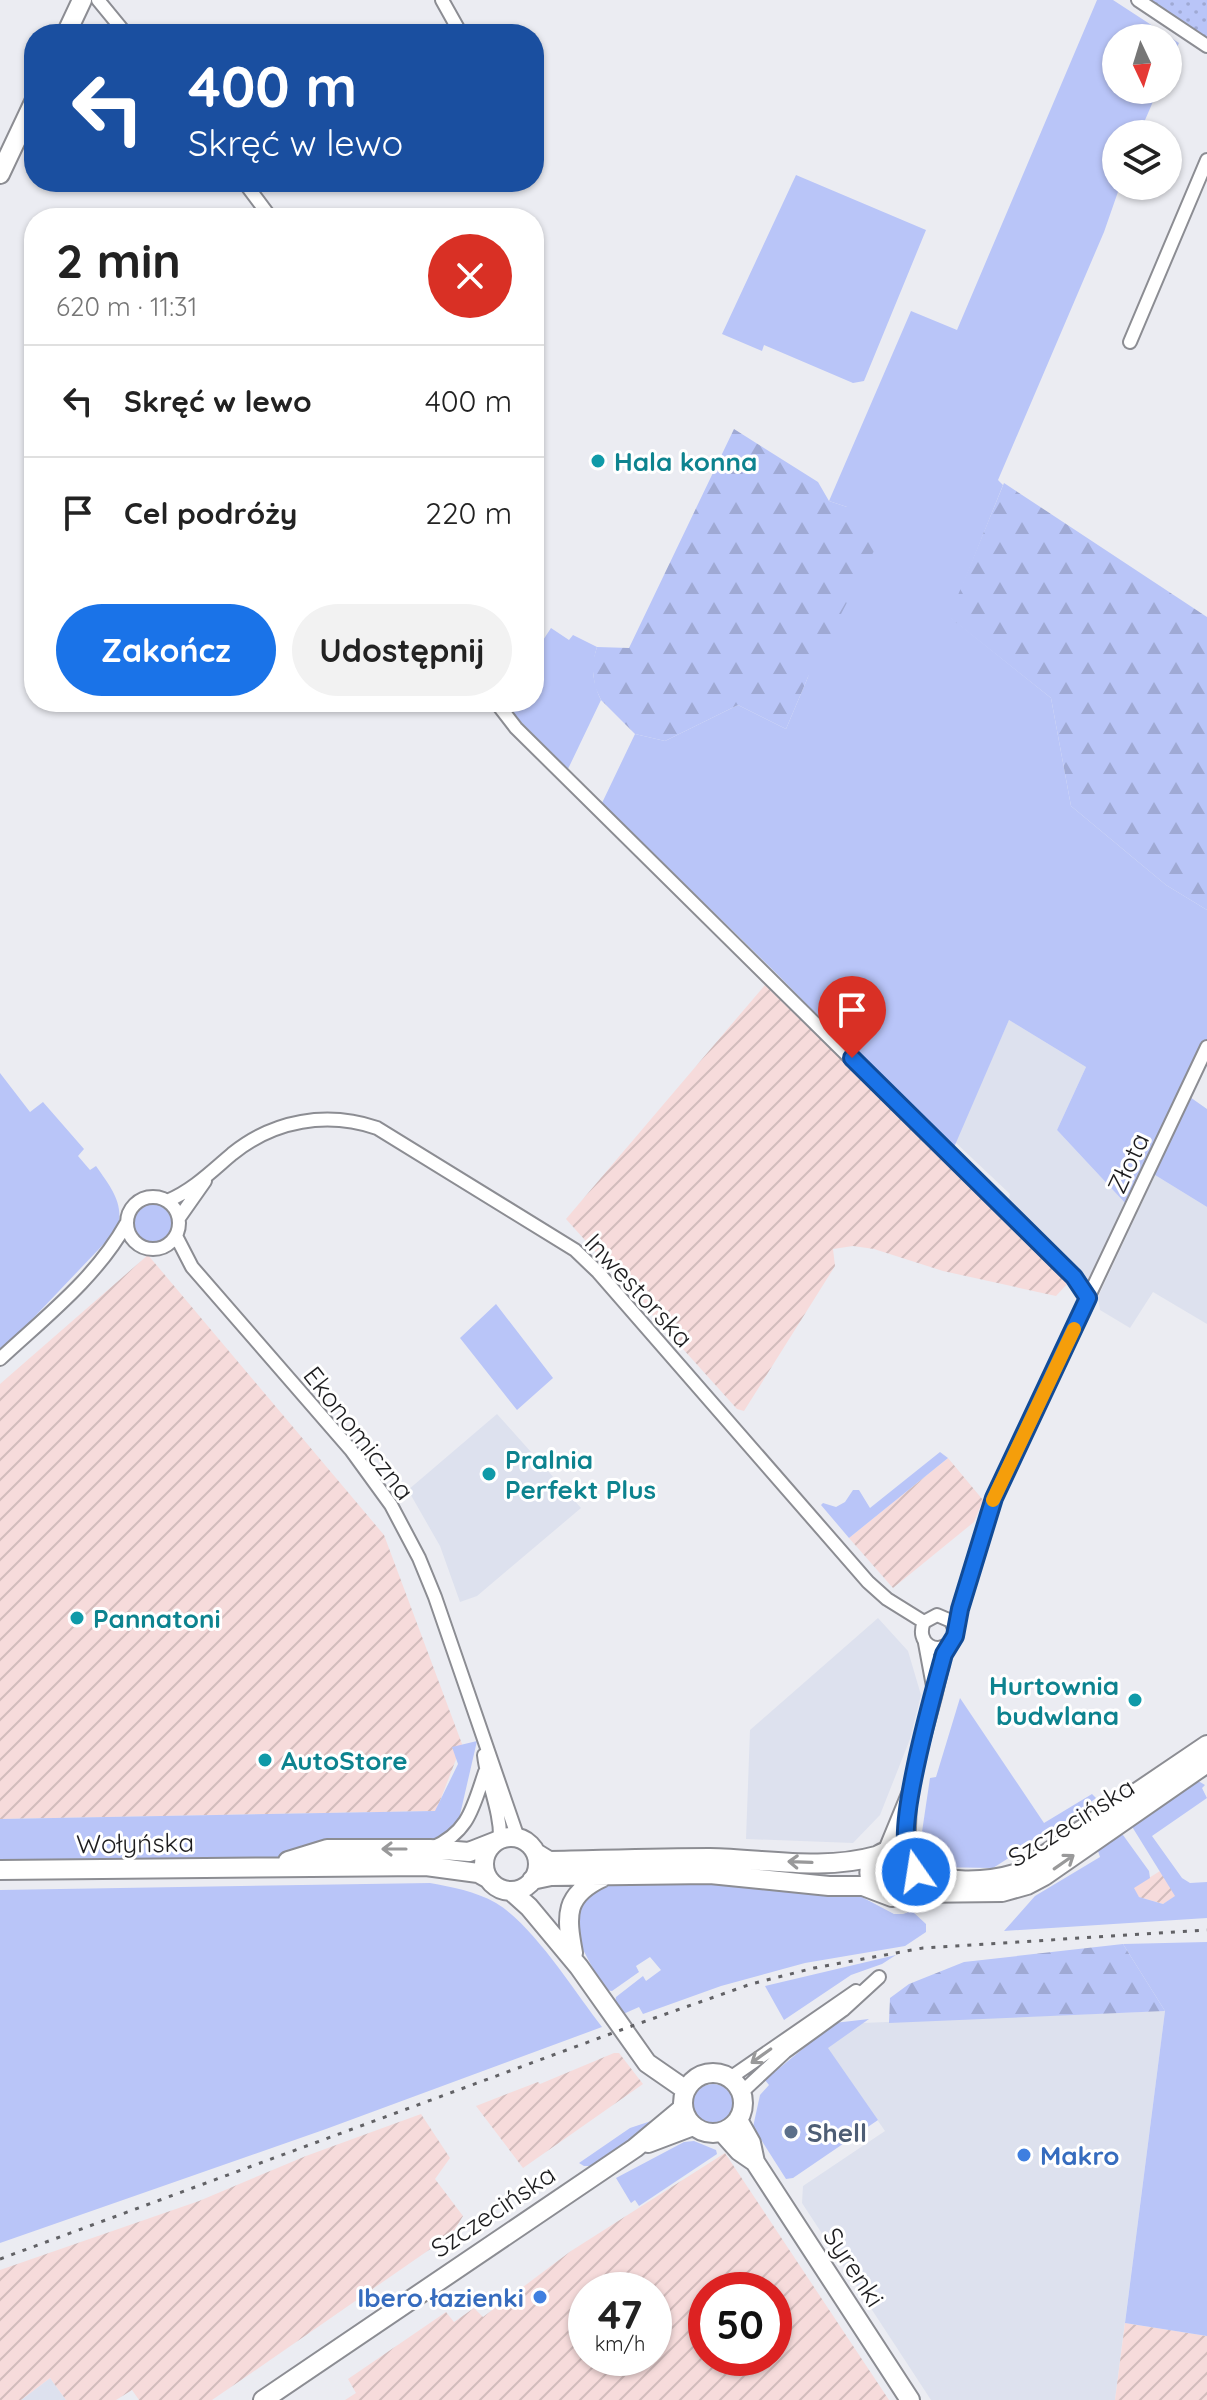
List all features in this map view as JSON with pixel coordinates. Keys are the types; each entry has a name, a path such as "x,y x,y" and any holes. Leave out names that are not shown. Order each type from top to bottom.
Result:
{"main road":[{"path":"71,24 82,0"},
{"path":"0,174 24,123"},
{"name":"Szczecińska","path":"912,1861 925,1873 942,1878 995,1879 1018,1873 1207,1745"},
{"name":"Szczecińska","path":"904,1894 989,1893 1027,1885 1207,1763"},
{"path":"511,1891 551,1876 710,1874 829,1886 863,1886 887,1896 904,1894 914,1882 912,1861 897,1850 856,1862 833,1863 710,1858 549,1861 528,1844 505,1839 485,1855 487,1878 499,1889 511,1891 529,1907 576,1960"},
{"name":"Wołyńska","path":"270,1867 327,1849 469,1852 505,1839"},
{"path":"531,1882 538,1866 536,1853"},
{"path":"877,1891 869,1876 870,1865 880,1854"},
{"name":"Wołyńska","path":"0,1870 426,1866 478,1873 487,1878"},
{"path":"576,1960 568,1919 570,1907 579,1891 610,1874"},
{"path":"531,1882 576,1960 637,2046 664,2063 688,2092 693,2126 702,2131 722,2132 738,2120 744,2101 736,2085 713,2072 688,2092"},
{"name":"Szczecińska","path":"263,2400 635,2148 688,2092"},
{"name":"Syrenki","path":"738,2120 751,2143 755,2162 910,2400"},
{"name":"Szczecińska","path":"635,2148 693,2126"},
{"name":"Syrenki","path":"722,2132 739,2151 755,2162"}],"street":[{"path":"98,0 118,24"},
{"path":"442,0 455,24"},
{"path":"1138,0 1207,46"},
{"path":"1130,342 1207,160"},
{"path":"504,712 516,728 1074,1277 1088,1298"},
{"name":"Złota","path":"955,1631 994,1498 1207,1047"},
{"name":"Inwestorska","path":"167,1201 212,1172 233,1153 271,1131 302,1122 334,1118 377,1128 575,1250 598,1272 868,1582 899,1607 929,1619"},
{"name":"Inwestorska","path":"179,1218 212,1172"},
{"path":"0,1359 103,1259 126,1224 129,1211 138,1201 151,1196 167,1201 179,1218 176,1236 162,1247 147,1248 135,1242 126,1224"},
{"name":"Ekonomiczna","path":"176,1236 192,1267 351,1450 391,1505 435,1597 482,1740 502,1789 505,1839"},
{"path":"103,1259 135,1242"},
{"name":"Ekonomiczna","path":"162,1247 192,1267"},
{"path":"935,1697 921,1632 929,1619 967,1585"},
{"path":"880,1854 910,1789 947,1646 955,1631 947,1618 929,1619"},
{"path":"925,1643 934,1648 947,1646"},
{"name":"Ekonomiczna","path":"482,1740 485,1772 505,1839"},
{"path":"430,1849 459,1832 473,1811 485,1772"},
{"path":"910,1789 912,1861"},
{"path":"736,2085 843,2010 876,1979"}],"shaded area":[{"path":"765,985 1069,1282 1056,1296 943,1271 874,1249 853,1246 833,1249 835,1266 744,1411 737,1409 566,1219"},
{"path":"1009,1020 1086,1067 1057,1130 1126,1204 1091,1280 1084,1281 1007,1204 1010,1194 955,1142"},
{"path":"1155,1175 1207,1207 1207,1324 1153,1292 1130,1328 1100,1310 1098,1297"},
{"path":"148,1255 384,1535 462,1744 436,1811 0,1819 0,1384"},
{"path":"497,1414 581,1508 477,1596 460,1602 440,1546 408,1490"},
{"path":"948,1458 983,1500 974,1522 893,1588 849,1538"},
{"path":"878,1618 908,1651 921,1695 910,1739 880,1815 853,1843 746,1839 750,1730"},
{"path":"1160,1871 1176,1896 1163,1904 1139,1897 1133,1888"},
{"path":"1165,2011 1115,2400 931,2400 802,2203 803,2186 885,2131 827,2048 862,2023"},
{"path":"619,2053 643,2084 523,2168 476,2106 538,2082 540,2084"},
{"path":"421,2114 450,2158 435,2179 463,2216 452,2234 212,2400 139,2400 132,2390 116,2400 66,2400 50,2378 21,2400 0,2400 0,2270 199,2201 306,2156"},
{"path":"725,2153 889,2400 345,2400 356,2393 348,2379 446,2312 454,2322 474,2308 483,2317 571,2251"},
{"path":"1125,2323 1207,2336 1207,2400 1115,2400"},
{"path":"50,2378 66,2400 21,2400"}],"green space":[{"path":"1097,0 1113,0 1150,24 1102,24 1102,104 1152,104 1145,120 1102,120 1102,200 1115,200 998,480 1003,485 950,617 1051,698 1071,806 1166,885 1207,910 1207,1054 1187,1095 1207,1109 1207,1207 1144,1171 1126,1204 1057,1130 1086,1067 1009,1020 952,1152 776,973 602,803 635,734 665,741 738,705 786,729 808,677 847,507 829,501 911,311 957,330"},
{"path":"1148,0 1207,0 1207,39"},
{"path":"796,175 926,230 864,381 853,383 764,345 762,351 722,334"},
{"path":"734,429 818,482 829,501 847,507 871,530 874,551 808,677 786,729 738,705 665,741 635,734 601,700 595,687 592,664 597,647 629,648"},
{"path":"1004,483 1207,617 1207,910 1166,885 1071,806 1051,698 949,617"},
{"path":"551,628 569,640 573,635 597,647 593,674 601,700 568,769 511,712 544,712 544,639"},
{"path":"0,1073 30,1112 43,1102 84,1149 78,1156 90,1170 96,1166 107,1181 118,1203 119,1219 118,1229 0,1353"},
{"path":"153,1203 167,1209 173,1223 167,1237 153,1243 139,1237 133,1223 139,1209"},
{"path":"496,1304 553,1378 517,1410 460,1338"},
{"path":"940,1452 948,1458 849,1538 821,1505 836,1507 845,1502 853,1490 859,1490 870,1508"},
{"path":"960,1698 1044,1823 1092,1794 1096,1798 993,1868 935,1867 919,1852 930,1778 936,1777"},
{"path":"477,1741 459,1819 434,1843 275,1861 0,1863 0,1819 435,1811 458,1764 452,1747"},
{"path":"1191,1782 1205,1785 1202,1788 1207,1798 1152,1836 1182,1878 1190,1883 1207,1882 1207,1918 1004,1931 1035,1896 1100,1857 1098,1851 1113,1836 1123,1835 1149,1871 1150,1878 1134,1888 1139,1897 1163,1904 1175,1896 1131,1825"},
{"path":"697,1879 793,1892 858,1895 894,1914 912,1911 926,1924 926,1932 905,1946 805,1963 721,1986 643,2014 639,2007 621,2015 614,2006 616,1997 643,1976 646,1981 661,1970 650,1957 636,1966 639,1972 612,1991 604,1990 576,1936 574,1908 594,1886 662,1884"},
{"path":"430,1883 480,1895 510,1913 539,1943 602,2027 326,2129 0,2243 0,1890"},
{"path":"1207,1942 1207,2336 1125,2323 1165,2011 1123,1944"},
{"path":"1123,1944 1165,2011 889,2023 890,1998 909,1984 964,1962"},
{"path":"896,1955 882,1964 851,1975 784,2020 765,1986"},
{"path":"869,2019 828,2048 878,2120 793,2178 786,2179 753,2127 760,2095 769,2085 765,2080 834,2023"},
{"path":"713,2084 727,2090 733,2104 727,2118 713,2124 699,2118 693,2104 699,2090"},
{"path":"657,2119 662,2121 592,2166 579,2163 630,2128"},
{"path":"694,2141 716,2150 717,2154 639,2206 635,2200 631,2203 616,2178 684,2142"}],"railway":[{"path":"0,2259 751,1984 814,1968 923,1948 1207,1930"}],"slow traffic":[{"path":"993,1500 1074,1329"}],"place":[{"name":"Hala konna","path":"598,461"},
{"name":"Pralnia Perfekt Plus","path":"489,1474"},
{"name":"Pannatoni","path":"77,1618"},
{"name":"Hurtownia budwlana","path":"1135,1700"},
{"name":"AutoStore","path":"265,1760"},
{"name":"Shell","path":"791,2132"},
{"name":"Makro","path":"1024,2155"},
{"name":"Ibero łazienki","path":"540,2297"}],"route":[{"path":"852,1058 1074,1277 1088,1298 994,1498 957,1619 955,1636 944,1654 910,1789 908,1856 916,1872"}]}
